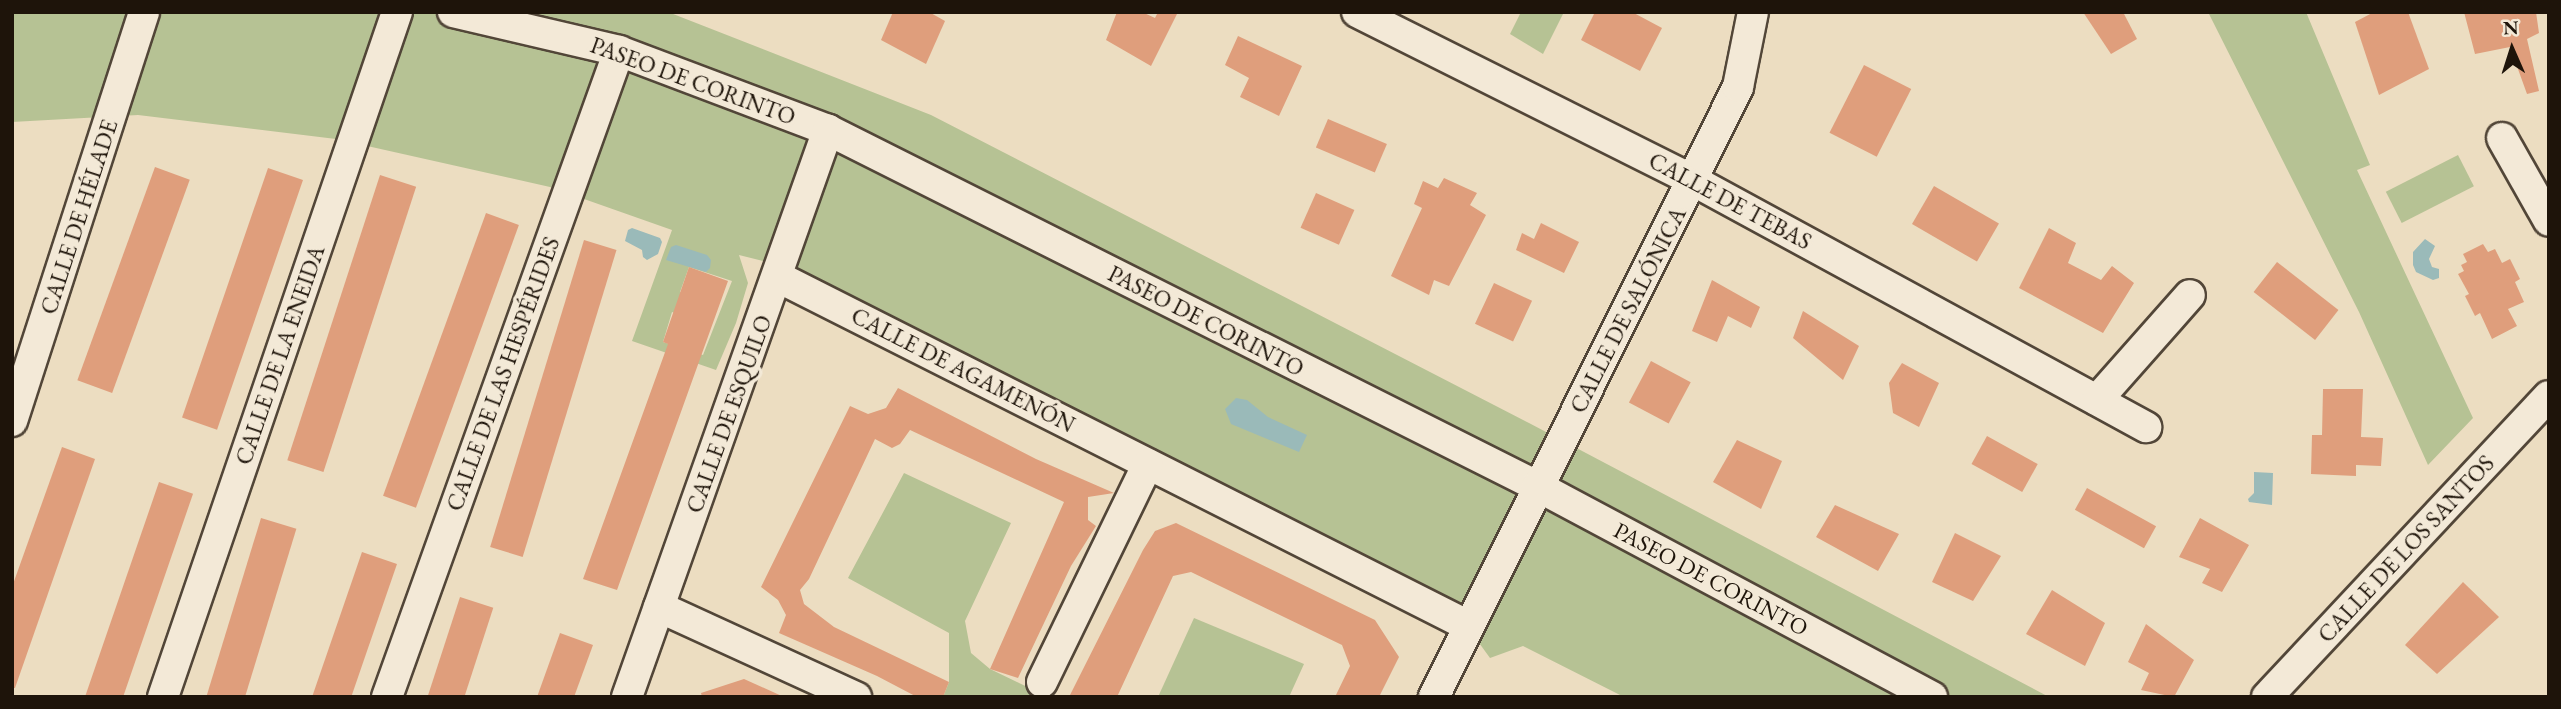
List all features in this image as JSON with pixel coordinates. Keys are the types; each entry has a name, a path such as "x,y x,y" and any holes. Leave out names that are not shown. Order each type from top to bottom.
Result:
{"street":[{"name":"CALLE DE HÉLADE","path":"12,421 144,12"},
{"name":"CALLE DE LA ENEIDA","path":"163,697 397,12"},
{"name":"PASEO DE CORINTO","path":"453,12 619,51 828,130 1537,486 1931,697"},
{"name":"CALLE DE TEBAS","path":"1357,12 1694,181 2146,427"},
{"name":"CALLE DE SALÓNICA","path":"1434,697 1467,625 1694,181 1738,87 1753,12"},
{"name":"CALLE DE LAS HESPÉRIDES","path":"387,697 619,51"},
{"name":"CALLE DE ESQUILO","path":"627,697 828,130"},
{"path":"2502,138 2549,221"},
{"name":"CALLE DE AGAMENÓN","path":"778,277 1467,625"},
{"path":"2097,400 2190,295"},
{"name":"CALLE DE LOS SANTOS","path":"2267,697 2547,401"},
{"path":"1042,682 1148,464"},
{"path":"659,607 856,697"}],"green space":[{"path":"12,12 668,12 931,115 1529,423 2049,697 1624,697 1523,646 1490,658 1453,607 796,269 739,255 748,283 736,323 716,370 632,341 672,230 550,187 336,139 138,115 12,122","holes":["689,267 732,281 703,355 663,342 672,312 687,318 694,299 680,292"]},
{"path":"1521,12 1564,12 1543,54 1510,34"},
{"path":"2208,12 2306,12 2370,165 2357,170 2473,418 2428,465 2359,312"},
{"path":"2458,155 2474,186 2402,223 2386,192"},
{"path":"904,473 1011,523 965,621 971,653 990,669 1048,697 943,697 949,682 949,633 848,578"},
{"path":"1194,618 1304,664 1289,697 1158,697"}],"water":[{"path":"632,228 660,238 662,242 658,254 647,260 643,257 642,250 625,241 628,230"},
{"path":"2425,239 2435,246 2429,259 2432,267 2439,269 2439,278 2433,280 2416,272 2413,265 2413,252"},
{"path":"676,245 707,255 711,260 710,268 706,272 666,260 671,247"},
{"path":"1236,398 1247,400 1268,417 1307,435 1299,452 1231,424 1225,409"},
{"path":"2254,472 2273,473 2272,505 2249,502 2248,499 2254,493"}],"building":[{"path":"893,12 929,12 945,21 926,64 881,40"},
{"path":"1117,12 1142,12 1155,18 1158,12 1178,12 1151,66 1106,40"},
{"path":"1595,12 1632,12 1662,28 1640,71 1581,40"},
{"path":"2083,12 2123,12 2137,39 2111,54"},
{"path":"2374,12 2408,12 2429,69 2379,95 2355,22"},
{"path":"2464,12 2536,12 2539,33 2527,39 2539,91 2527,94 2510,47 2475,54"},
{"path":"1238,36 1302,66 1279,116 1240,97 1249,78 1225,65"},
{"path":"1864,65 1911,89 1877,157 1829,133"},
{"path":"1328,119 1387,144 1375,173 1316,148"},
{"path":"155,167 190,180 112,393 77,380"},
{"path":"268,168 303,180 217,430 182,418"},
{"path":"380,175 416,187 323,472 287,460"},
{"path":"1444,178 1477,193 1470,205 1486,215 1449,286 1434,280 1429,295 1391,276 1422,208 1414,204 1423,181 1438,188"},
{"path":"1934,186 1999,224 1977,262 1912,224"},
{"path":"1316,193 1354,210 1339,245 1301,228"},
{"path":"486,213 519,225 416,508 383,496"},
{"path":"1541,223 1579,242 1564,273 1516,250 1522,233 1534,239"},
{"path":"2049,228 2076,243 2068,263 2101,280 2112,266 2134,283 2103,333 2019,288"},
{"path":"584,240 617,250 523,557 490,547"},
{"path":"2483,244 2488,252 2495,249 2502,263 2510,259 2520,279 2515,282 2524,302 2508,309 2517,326 2492,339 2480,313 2475,316 2465,296 2469,294 2458,274 2464,271 2461,265 2467,262 2463,254"},
{"path":"2277,262 2338,310 2315,340 2254,292"},
{"path":"689,267 728,281 617,590 583,579 668,344 663,342"},
{"path":"1712,280 1760,307 1751,328 1728,316 1717,342 1692,331"},
{"path":"1494,283 1532,301 1513,342 1475,324"},
{"path":"1803,311 1859,346 1843,380 1793,338"},
{"path":"1651,361 1691,382 1669,424 1629,402"},
{"path":"1902,363 1939,383 1919,427 1893,413 1889,383"},
{"path":"898,388 1036,459 1114,493 1088,497 1088,520 1096,526 1071,566 1018,678 990,669 1064,502 910,430 900,444 892,448 875,439 809,579 800,590 804,604 834,627 949,682 943,697 917,697 877,676 779,633 786,615 778,600 761,587 850,406 868,414 886,408"},
{"path":"2323,389 2363,389 2361,437 2383,438 2381,466 2356,465 2356,476 2311,474 2312,435 2322,435"},
{"path":"1987,436 2038,464 2022,492 1971,464"},
{"path":"1737,440 1782,461 1761,509 1713,482"},
{"path":"62,447 95,459 15,688 12,688 12,587"},
{"path":"159,482 193,494 123,697 85,697"},
{"path":"2087,488 2156,526 2144,548 2075,510"},
{"path":"1835,505 1899,534 1878,571 1816,537"},
{"path":"261,518 296,529 245,697 206,697"},
{"path":"2200,518 2249,545 2222,592 2202,583 2210,569 2179,557"},
{"path":"1176,523 1375,620 1399,657 1379,697 1335,697 1350,666 1342,645 1191,572 1173,576 1117,697 1069,697 1143,550 1155,531"},
{"path":"1955,533 2001,556 1973,601 1932,582"},
{"path":"362,552 397,564 351,697 312,697"},
{"path":"2463,582 2499,617 2437,674 2405,645"},
{"path":"2052,590 2105,623 2085,666 2026,634"},
{"path":"460,597 493,608 464,697 428,697"},
{"path":"2146,624 2194,660 2174,697 2141,690 2149,673 2128,662"},
{"path":"560,633 593,645 574,697 537,697"},
{"path":"744,679 784,697 702,697 701,693"}]}
